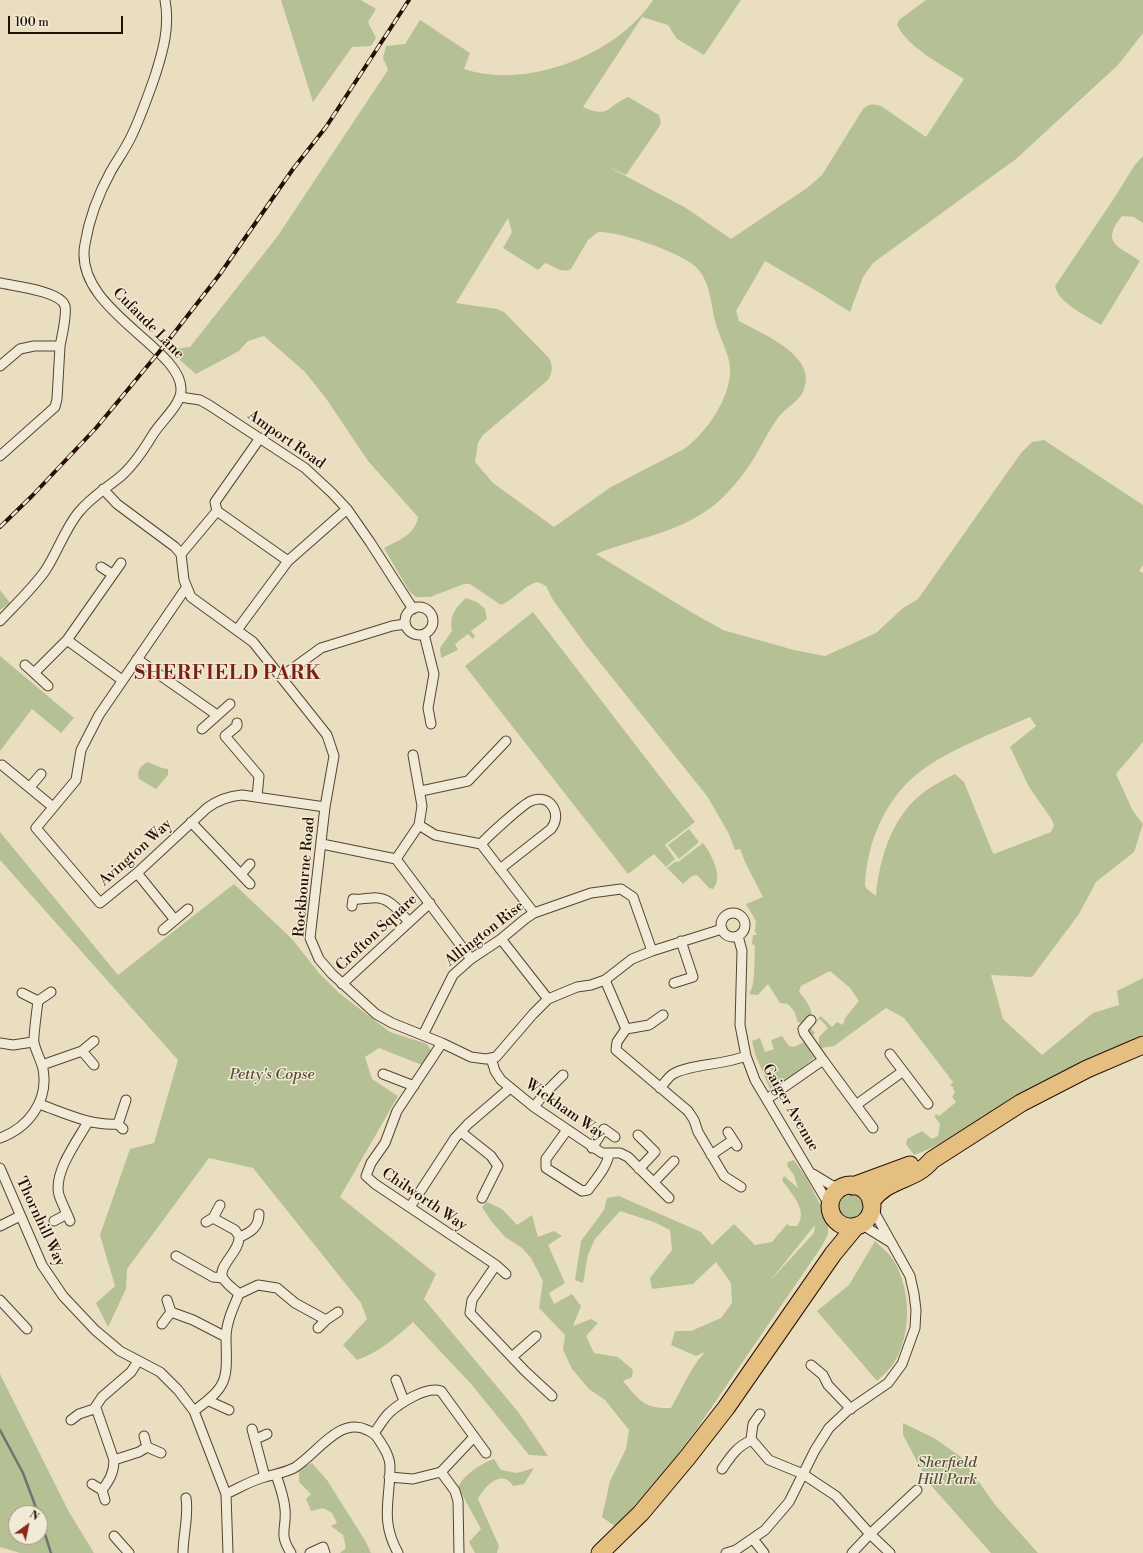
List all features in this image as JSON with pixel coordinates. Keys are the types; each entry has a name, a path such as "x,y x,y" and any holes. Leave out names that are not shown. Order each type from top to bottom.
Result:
{"highway":[{"path":"600,1553 641,1513 687,1458 730,1401 833,1254 859,1225 868,1218 871,1205 882,1189 924,1169 932,1160 1021,1103 1087,1069 1143,1045"},
{"path":"833,1254 836,1232 832,1196 847,1187 917,1162 932,1160"},
{"path":"847,1187 866,1191 871,1205"},
{"path":"833,1214 844,1225 859,1225"}],"street":[{"name":"Cufaude Lane","path":"165,0 167,19 162,54 134,130 111,171 97,203 86,235 83,255 90,278 102,299 117,315 166,360 174,370 181,382 180,397"},
{"path":"0,283 51,294 60,298 65,306 60,346 57,399 55,407 0,456"},
{"path":"0,366 20,349 34,346 60,346"},
{"name":"Amport Road","path":"180,397 200,400 209,404 305,468 347,509 413,609"},
{"path":"0,621 44,572 67,528 76,515 103,489 129,468 180,397"},
{"path":"181,554 216,511 215,502 260,438"},
{"path":"103,489 117,504 175,547 181,554 186,588"},
{"path":"237,630 288,561 347,509"},
{"path":"216,511 288,561"},
{"path":"34,673 66,640 121,563"},
{"path":"102,567 112,574"},
{"name":"Rockbourne Road","path":"186,588 191,597 253,642 327,735 334,756 325,807 322,844 310,938 319,958 342,984 392,1024 423,1035 471,1057 486,1059 490,1058"},
{"name":"Avington Way","path":"186,588 99,715 81,750 76,780 36,828 100,903 137,873 191,822 218,800 242,795 325,807"},
{"path":"422,608 428,611 432,617 432,626 424,634 413,634 405,624 406,614 413,609 422,608"},
{"path":"281,676 321,648 392,626 405,624"},
{"path":"424,634 434,674 428,708 431,724"},
{"path":"66,640 122,680"},
{"path":"137,659 217,714"},
{"path":"25,665 48,686"},
{"path":"202,729 230,704"},
{"path":"237,723 237,726 225,736 259,776 257,797"},
{"path":"421,791 468,781 506,741"},
{"path":"396,859 419,825 422,806 421,791 413,755"},
{"path":"2,765 53,807"},
{"path":"30,788 41,774"},
{"path":"481,844 528,802 542,800 550,803 555,808 556,820 551,829 500,869"},
{"path":"191,822 250,884"},
{"path":"419,825 435,835 481,844 534,913"},
{"path":"322,844 396,859 472,959"},
{"path":"241,874 250,864"},
{"path":"137,873 175,920"},
{"name":"Allington Rise","path":"423,1035 453,975 534,913 591,894 621,889 633,898 652,950"},
{"path":"352,906 353,899 364,900 372,898 385,900 394,906 409,922"},
{"name":"Crofton Square","path":"342,984 430,903"},
{"path":"163,930 188,909"},
{"path":"734,913 739,915 744,920 745,927 738,936 727,935 722,929 722,921 727,915 734,913"},
{"path":"490,1058 496,1057 548,999 577,987 591,985 605,980 632,959 652,950 722,929"},
{"name":"Gaiger Avenue","path":"738,936 742,951 739,1012 746,1056 755,1080 812,1173 833,1214"},
{"path":"501,939 548,999"},
{"path":"674,983 692,977 681,941"},
{"path":"605,980 626,1029"},
{"path":"0,1138 23,1126 32,1116 39,1104 43,1088 42,1064 33,1042 38,1001 51,992"},
{"path":"22,993 38,1001"},
{"path":"663,1015 649,1025 626,1029 617,1042 616,1050 692,1116 696,1128 724,1176 741,1187"},
{"path":"811,1020 803,1029 804,1033 873,1128"},
{"path":"42,1064 82,1051 94,1040"},
{"path":"0,1043 13,1045 33,1042"},
{"name":"Chilworth Way","path":"442,1043 397,1111 385,1143 366,1173 369,1180 496,1265 506,1274"},
{"path":"82,1051 94,1065"},
{"path":"890,1054 902,1072 928,1104"},
{"path":"660,1088 673,1074 736,1060 746,1056"},
{"name":"Wickham Way","path":"490,1058 495,1071 510,1088 534,1107 592,1148 602,1153 620,1154 628,1157 669,1198"},
{"path":"767,1099 823,1060"},
{"path":"856,1105 902,1072"},
{"path":"383,1074 414,1086"},
{"path":"534,1107 544,1094 563,1075"},
{"path":"410,1207 461,1132 485,1108 510,1088"},
{"path":"39,1104 88,1122 120,1126 126,1100"},
{"path":"54,1221 69,1217 59,1196 58,1187 60,1172 88,1122"},
{"path":"567,1130 546,1159 546,1168 582,1191 588,1190 598,1177 608,1161 609,1154"},
{"path":"592,1148 604,1130 615,1137"},
{"path":"461,1132 491,1156 498,1166 482,1198"},
{"path":"711,1155 735,1143 728,1132"},
{"path":"638,1135 655,1152 640,1169"},
{"path":"654,1182 674,1161"},
{"name":"Thornhill Way","path":"0,1168 42,1265 63,1296 95,1330 120,1350 160,1372 178,1390 194,1411 226,1494 228,1553"},
{"name":"Gaiger Avenue","path":"812,1173 831,1185 847,1187"},
{"path":"220,1205 209,1220 235,1230 240,1237"},
{"path":"726,1553 736,1550 765,1530 789,1502 815,1450 829,1428 850,1409 888,1383 902,1364 915,1328 916,1310 910,1276 871,1205"},
{"path":"239,1294 223,1278 222,1270 237,1249 240,1237 252,1231 258,1223 259,1214"},
{"path":"0,1226 20,1216"},
{"path":"859,1225 890,1242"},
{"path":"176,1256 213,1277 223,1278"},
{"path":"496,1265 472,1300 470,1313 552,1396"},
{"path":"194,1411 209,1401 225,1380 228,1360 226,1337 230,1313 239,1294 258,1285 277,1288 295,1303 326,1320"},
{"path":"0,1300 12,1318 27,1329"},
{"path":"168,1300 171,1312"},
{"path":"171,1312 193,1320 226,1337"},
{"path":"162,1324 171,1312"},
{"path":"318,1328 326,1320 338,1312"},
{"path":"512,1357 536,1336"},
{"path":"70,1420 77,1412 91,1411 96,1408 102,1397 131,1372 138,1361"},
{"path":"811,1365 823,1375 828,1385 850,1409"},
{"path":"396,1380 404,1401"},
{"path":"374,1433 388,1414 404,1401 434,1389 441,1391 486,1452"},
{"path":"209,1401 228,1410"},
{"path":"96,1408 114,1460 114,1469 110,1479 102,1490"},
{"path":"760,1414 753,1424 751,1439 769,1460 803,1474 836,1496 870,1534 890,1553"},
{"path":"226,1494 265,1476 276,1475 305,1460 339,1431 350,1426 362,1427 374,1433 385,1448 390,1466 387,1519 390,1537 398,1553"},
{"path":"252,1430 256,1439 265,1476"},
{"path":"256,1439 267,1434"},
{"path":"144,1436 147,1447"},
{"path":"389,1477 413,1479 441,1472 474,1437"},
{"path":"722,1469 734,1452 742,1445 752,1440"},
{"path":"114,1460 139,1452 147,1447"},
{"path":"147,1447 161,1453"},
{"path":"441,1472 455,1491 458,1501 459,1553"},
{"path":"276,1475 285,1509 282,1534 291,1553"},
{"path":"92,1484 102,1490 106,1500"},
{"path":"852,1553 917,1490"},
{"path":"183,1553 189,1516 186,1498"},
{"path":"114,1536 129,1553"},
{"path":"753,1539 764,1553"},
{"path":"310,1553 324,1547 325,1553"}],"green space":[{"path":"281,0 361,0 376,9 368,22 376,38 371,46 352,47 313,102"},
{"path":"653,0 741,0 704,55 677,39 668,25 642,17 583,107 598,112 604,111 628,97 659,115 661,123 626,175 605,165 686,208 731,239 807,188 822,175 863,109 867,106 873,104 881,106 926,137 964,79 917,48 902,33 897,25 899,20 926,0 1143,0 1143,33 1118,65 1016,159 873,263 863,277 850,312 765,261 736,311 739,321 774,340 796,357 803,368 806,379 803,392 798,399 778,418 741,477 725,496 711,508 693,519 666,531 596,554 723,630 794,650 825,656 876,633 903,608 918,599 1021,453 1032,442 1044,440 1143,505 1143,565 1139,571 1143,573 1143,742 1116,774 1133,811 1143,824 1134,852 1096,882 1079,914 1032,977 991,975 1003,1019 1042,1055 1093,1013 1119,1005 1117,991 1143,978 1143,1034 982,1117 981,1115 981,1120 934,1147 914,1155 906,1144 907,1139 922,1131 932,1139 938,1136 940,1124 934,1116 937,1114 939,1116 956,1102 952,1097 955,1092 953,1089 954,1088 950,1085 953,1082 904,1018 886,1008 834,1046 821,1048 819,1045 819,1037 828,1028 820,1019 810,1027 815,1033 812,1035 808,1034 806,1030 821,1016 832,1027 837,1022 843,1025 845,1018 859,1001 850,988 830,971 801,986 799,992 809,1006 812,1016 803,1024 798,1022 794,1011 788,1004 780,1003 768,984 758,995 749,994 753,985 754,971 755,946 752,944 753,935 757,935 755,932 756,921 746,904 763,897 740,849 735,850 728,832 707,796 585,644 553,600 546,586 538,582 528,586 501,605 470,584 464,584 430,597 416,597 409,591 384,548 410,533 414,528 418,517 368,461 325,397 305,372 264,336 248,341 239,351 196,374 168,350 190,347 277,237 388,70 383,58 386,46 405,44 420,20 470,53 464,69 489,74 515,75 542,71 569,63 594,52 617,37 637,20","holes":["508,218 512,232 503,248 538,270 545,263 564,271 571,269 588,240 598,232 635,239 665,250 690,262 697,268 705,280 715,321 729,361 730,373 724,398 710,422 693,442 684,449 611,487 554,527 493,483 475,462 478,443 483,435 548,380 552,371 549,358 504,312 497,309 456,303","1030,717 1036,726 1010,747 1029,787 1052,820 1054,825 1051,832 994,854 964,782 955,774 927,790 909,806 901,817 888,842 880,869 876,896 867,889 865,886 866,871 873,840 886,811 905,786 916,775 941,758"]},
{"path":"1143,156 1143,223 1134,217 1122,216 1112,232 1114,243 1140,261 1101,325 1067,304 1055,286 1134,166"},
{"path":"0,590 10,603 0,610"},
{"path":"466,598 477,602 485,609 487,619 471,631 475,636 473,639 468,634 455,644 458,650 441,658 440,648 452,631 452,617 459,605"},
{"path":"533,612 695,822 665,845 675,859 666,867 654,854 628,874 465,666"},
{"path":"0,656 74,718 61,733 32,709 0,751"},
{"path":"148,762 168,769 168,775 156,789 139,779 138,776 140,769"},
{"path":"689,829 699,842 679,859 668,845"},
{"name":"Petty's Copse","path":"0,832 118,975 234,884 292,939 319,973 339,993 390,1032 427,1044 431,1050 422,1065 379,1048 365,1057 372,1079 398,1096 340,1197 436,1274 424,1299 519,1413 548,1456 529,1455 471,1384 413,1322 380,1349 357,1360 343,1345 367,1319 361,1303 253,1168 209,1158 127,1269 126,1289 108,1327 96,1303 115,1286 100,1235 130,1149 154,1143 178,1060 0,860"},
{"path":"703,843 713,859 717,872 716,884 713,889 709,888 697,875 692,876 683,884 667,868 676,861 678,862"},
{"path":"782,1036 789,1046 794,1047 804,1042 814,1058 787,1080 770,1089 755,1054 752,1041 760,1038 765,1052 774,1049 771,1040"},
{"path":"794,1160 807,1179 828,1220 828,1234 822,1246 696,1430 665,1471 616,1527 602,1517 610,1481 626,1449 629,1430 605,1400 589,1389 572,1369 563,1350 565,1335 539,1308 543,1281 531,1258 522,1248 505,1237 491,1221 482,1207 487,1202 502,1209 517,1225 532,1215 538,1237 554,1231 562,1236 548,1245 565,1283 549,1293 554,1304 572,1294 581,1306 573,1326 591,1319 598,1323 586,1336 594,1353 618,1357 633,1370 632,1377 623,1381 643,1402 654,1407 671,1408 691,1372 705,1352 696,1356 671,1345 675,1331 691,1331 721,1318 732,1303 731,1283 716,1262 693,1284 652,1289 650,1278 672,1250 670,1230 654,1222 620,1211 595,1239 588,1255 583,1283 575,1280 581,1241 604,1210 607,1198 619,1196 701,1232 712,1245 734,1224 755,1245 772,1242 787,1224 790,1226 797,1226 800,1220 800,1208 794,1196 782,1180 784,1176 798,1188 794,1175 787,1166 788,1162","holes":["815,1225 814,1233 769,1282"]},
{"path":"851,1191 857,1192 865,1200 865,1212 857,1220 851,1221 845,1220 837,1212 836,1206 837,1200 845,1192"},
{"path":"875,1241 892,1258 900,1273 904,1285 907,1312 904,1339 900,1351 894,1363 877,1381 817,1311 849,1285"},
{"path":"0,1374 69,1512 94,1553 20,1553 0,1547"},
{"name":"Sherfield Hill Park","path":"903,1423 934,1438 961,1457 996,1506 1038,1553 991,1553 928,1482 903,1435"},
{"path":"494,1459 501,1470 517,1473 534,1468 524,1484 513,1486 509,1481 499,1479 484,1489 478,1499 499,1546 497,1553 475,1553 469,1542 481,1529 458,1487 473,1470"},
{"path":"312,1463 327,1480 366,1542 371,1553 340,1553 346,1548 343,1535 331,1526 337,1523 332,1513 323,1508 311,1511 306,1499 311,1494 299,1482 299,1469"}],"waterway":[{"path":"0,1430 23,1473 35,1505"},
{"path":"48,1544 51,1553"}],"railway":[{"path":"0,527 32,496 96,428 164,346 220,274 293,169 326,127 409,0"}],"district":[{"name":"SHERFIELD PARK","path":"228,674"}]}
